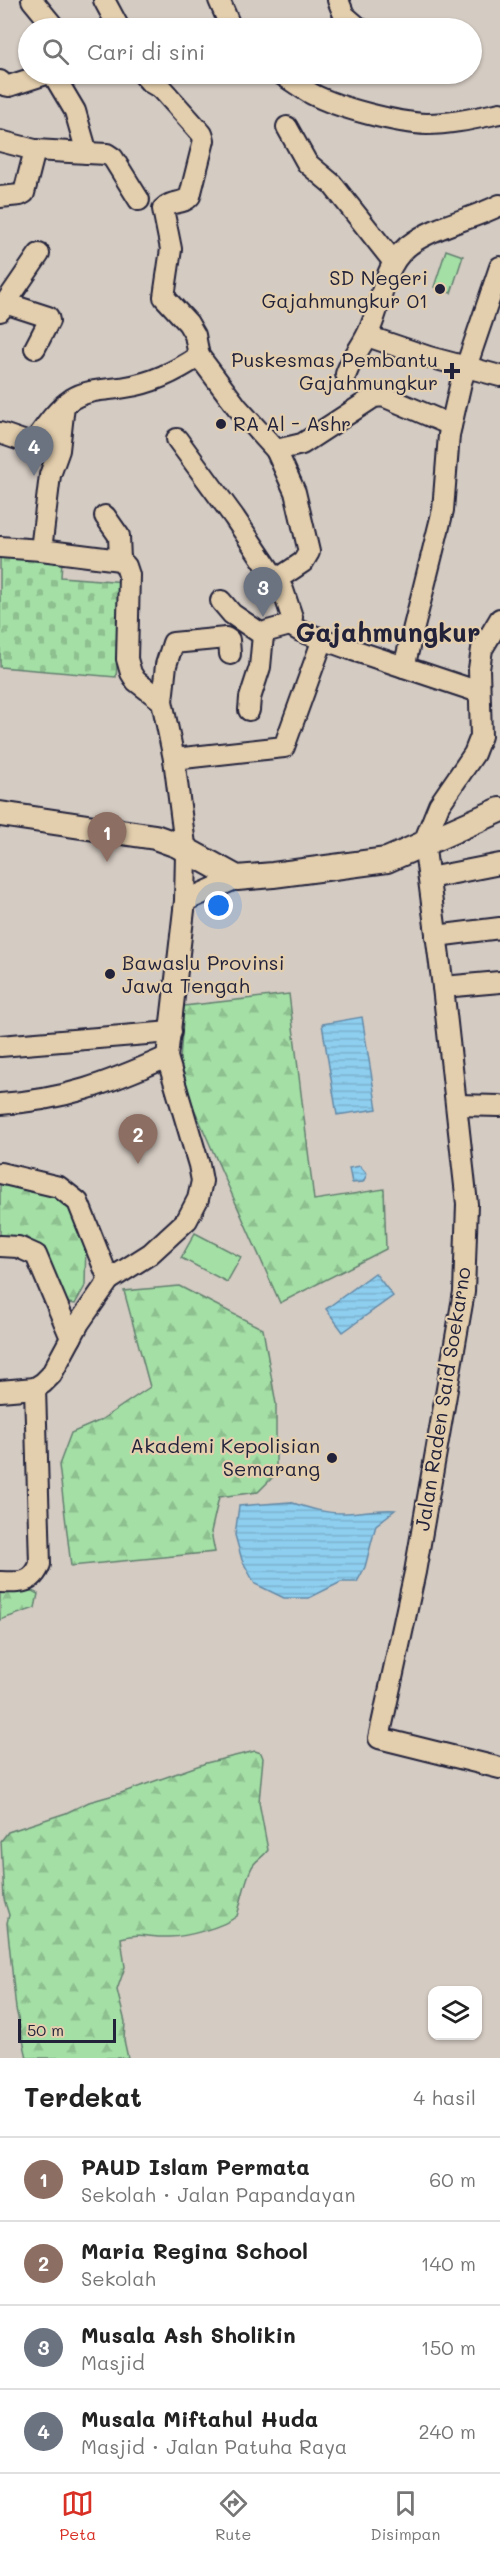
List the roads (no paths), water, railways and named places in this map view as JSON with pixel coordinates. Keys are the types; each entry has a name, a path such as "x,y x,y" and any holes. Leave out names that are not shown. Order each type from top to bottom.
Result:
{"main road":[{"path":"0,814 155,837 177,845 186,853 237,878 387,860 500,810"}],"street":[{"path":"32,0 47,18"},
{"path":"104,0 114,18"},
{"path":"219,0 227,18"},
{"path":"338,0 347,18"},
{"path":"0,81 9,86 18,83"},
{"path":"59,84 75,111 87,153"},
{"path":"156,84 204,140 190,196 183,202 172,202 163,209 171,249 164,297 188,323 195,335 199,356 237,406 276,450 295,492 309,552 303,561 276,580"},
{"path":"296,84 312,94 342,105 397,119 427,123 466,120 500,113"},
{"path":"287,127 307,163 332,183 393,261"},
{"path":"0,141 35,150 107,154 113,158 139,200"},
{"path":"0,197 24,193 35,150"},
{"path":"346,374 356,350 367,336 393,261 404,249 430,232 481,215 500,205"},
{"path":"35,348 49,321 48,317 2,307 39,254"},
{"path":"404,668 443,510 451,425 466,367 500,270"},
{"path":"367,336 429,357 500,376"},
{"path":"0,433 29,443 35,441 64,405 82,394 154,380 181,368 199,356"},
{"path":"276,450 302,444 374,397 383,396 451,425"},
{"path":"40,550 48,484 59,450 64,405"},
{"path":"177,439 234,517 276,580 288,602 292,617 290,625"},
{"path":"105,516 119,536 120,560"},
{"path":"0,547 120,560 126,566 129,575 127,659 131,673 136,681 162,701"},
{"path":"221,601 232,614 264,635"},
{"path":"424,842 439,805 474,754 481,736 482,712 478,669 482,649 500,619"},
{"path":"249,710 250,698 260,667 264,635 268,631 290,625 322,639 479,692"},
{"path":"0,1391 35,1388 51,1375 71,1338 109,1280 150,1254 188,1220 198,1199 201,1174 167,1058 185,901 186,853 174,759 162,701 166,665 173,643 226,638 229,640 230,654"},
{"path":"174,759 284,747 322,639"},
{"name":"Jalan Raden Said Soekarno","path":"424,842 457,1105 468,1216 464,1292 415,1572 379,1738 500,1768"},
{"path":"429,878 500,864"},
{"path":"185,901 237,878"},
{"path":"436,936 500,928"},
{"path":"443,987 500,982"},
{"path":"0,1046 171,1032"},
{"path":"0,1104 32,1102 69,1095 102,1085 167,1058"},
{"path":"457,1105 500,1106"},
{"path":"0,1173 59,1187 78,1202 109,1280"},
{"path":"0,1246 18,1247 36,1255 71,1338"},
{"path":"0,1582 28,1581 36,1575 40,1564 35,1388"}],"water":[{"path":"362,1017 377,1109 337,1115 322,1024"},
{"path":"360,1166 367,1174 363,1182 352,1183 349,1168"},
{"path":"375,1273 393,1296 343,1332 326,1309"},
{"path":"290,1502 332,1513 395,1510 376,1525 365,1567 357,1582 341,1582 309,1598 284,1598 255,1584 242,1560 235,1535 239,1506"}],"place":[{"name":"SD Negeri Gajahmungkur 01","path":"440,289"},
{"name":"Puskesmas Pembantu Gajahmungkur","path":"452,371"},
{"name":"RA Al - Ashr","path":"221,424"},
{"name":"Musala Miftahul Huda","path":"34,476"},
{"name":"Musala Ash Sholikin","path":"263,617"},
{"name":"PAUD Islam Permata","path":"107,862"},
{"name":"Bawaslu Provinsi Jawa Tengah","path":"110,974"},
{"name":"Maria Regina School","path":"138,1164"},
{"name":"Akademi Kepolisian Semarang","path":"332,1458"}],"district":[{"name":"Gajahmungkur","path":"388,633"}]}
